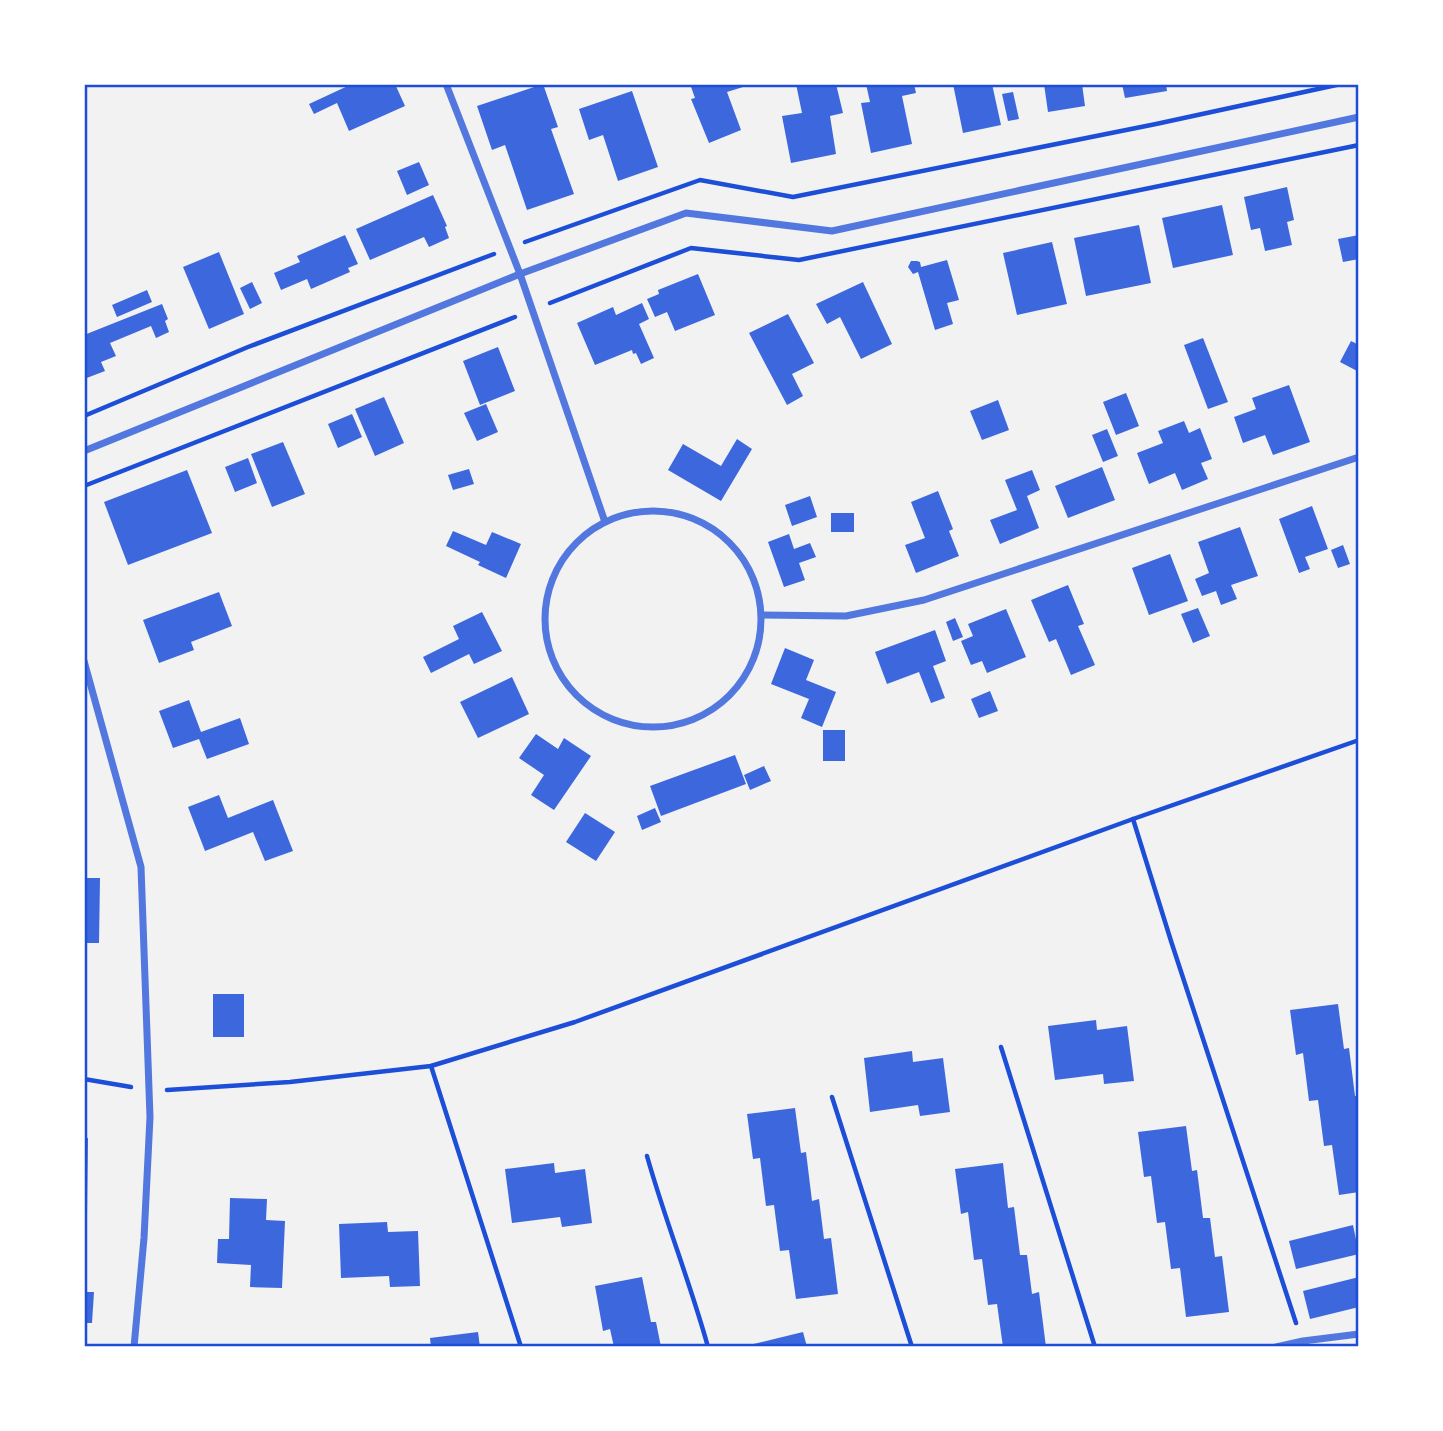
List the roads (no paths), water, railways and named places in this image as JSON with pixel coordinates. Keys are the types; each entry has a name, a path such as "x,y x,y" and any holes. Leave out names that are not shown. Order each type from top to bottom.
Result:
{"street":[{"path":"446,84 520,274 605,522"},
{"path":"84,451 520,274 686,214 832,231 1359,117"},
{"path":"762,614 846,615 924,600 1359,457"},
{"path":"639,511 675,513 708,526 736,548 754,580 762,614 757,650 752,661 741,682 716,708 684,724 648,728 613,720 582,702 559,675 546,642 544,606 555,571 576,542 605,522 639,511"},
{"path":"84,661 141,867 150,1117 144,1238 134,1347"},
{"path":"1276,1347 1359,1334"}]}
